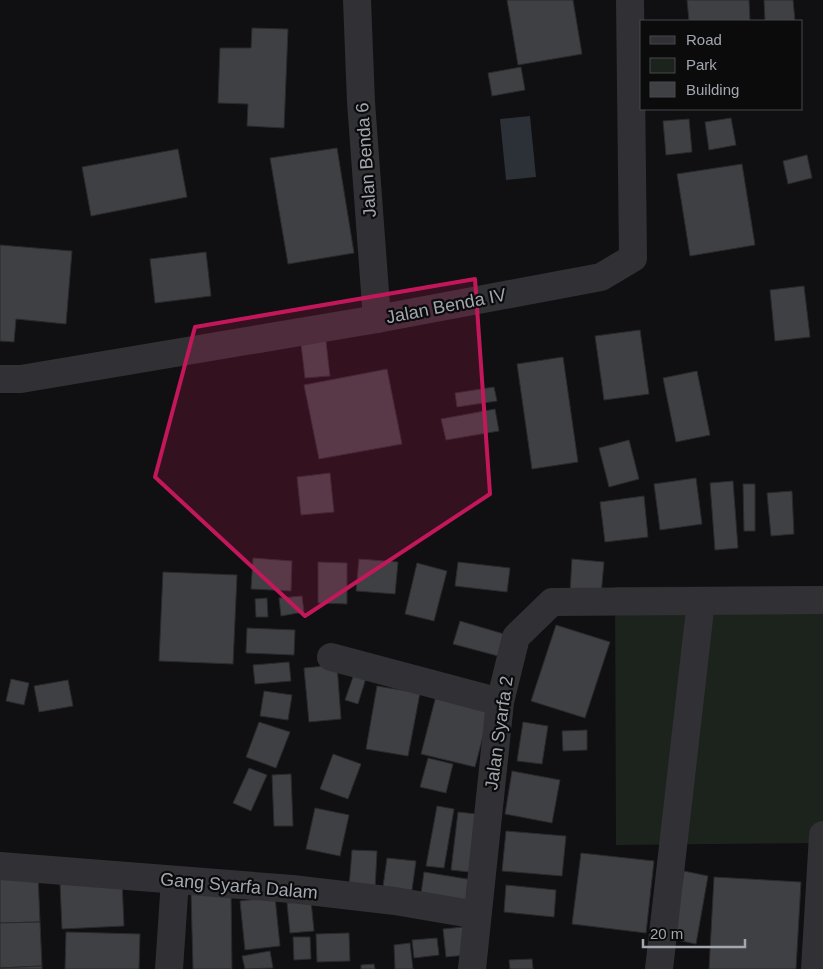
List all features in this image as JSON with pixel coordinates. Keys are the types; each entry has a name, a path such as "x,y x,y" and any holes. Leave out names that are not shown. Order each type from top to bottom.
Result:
{"street":[{"name":"Jalan Benda 6","path":"357,0 361,102 377,319"},
{"name":"Jalan Benda IV","path":"0,379 21,379 377,319 601,277 633,258 630,0"},
{"name":"Jalan Syarfa 2","path":"472,969 500,702 516,637 552,602 823,600"},
{"path":"659,969 701,601"},
{"path":"331,657 500,702"},
{"path":"815,969 823,835"},
{"name":"Gang Syarfa Dalam","path":"0,866 292,889 395,901 477,915"},
{"path":"169,969 176,880"}],"highlighted area":[{"path":"475,279 490,494 305,616 155,477 195,327"}],"green space":[{"path":"823,586 823,843 616,845 615,587"}],"shaded area":[{"path":"530,116 536,177 506,180 500,119"}],"building":[{"path":"507,0 573,0 582,54 518,65"},
{"path":"687,0 749,0 750,20 689,20"},
{"path":"764,0 793,0 795,20 765,20"},
{"path":"252,28 288,29 284,128 247,126 248,104 218,103 220,48 251,48"},
{"path":"521,67 525,90 492,96 488,73"},
{"path":"731,118 736,145 709,150 705,122"},
{"path":"689,119 692,152 666,155 663,121"},
{"path":"337,148 354,253 288,264 270,158"},
{"path":"178,149 187,197 91,216 82,167"},
{"path":"807,155 812,178 788,184 783,161"},
{"path":"742,164 755,245 690,256 677,174"},
{"path":"0,245 72,251 66,324 16,319 14,342 0,341"},
{"path":"206,252 211,296 155,303 150,259"},
{"path":"804,286 810,337 775,341 770,290"},
{"path":"640,330 649,394 604,400 595,336"},
{"path":"325,333 330,376 305,378 300,336"},
{"path":"563,357 578,462 532,469 517,364"},
{"path":"387,369 402,444 319,459 304,385"},
{"path":"697,371 710,435 676,442 663,378"},
{"path":"494,387 497,401 457,407 455,393"},
{"path":"495,409 499,431 446,440 441,419"},
{"path":"629,440 639,479 609,487 599,448"},
{"path":"330,473 334,512 301,515 297,477"},
{"path":"696,478 702,524 660,530 654,484"},
{"path":"733,481 738,548 715,550 710,483"},
{"path":"743,484 755,484 755,531 744,531"},
{"path":"792,491 794,534 771,536 767,493"},
{"path":"644,496 648,537 605,542 600,502"},
{"path":"253,558 292,561 291,591 251,589"},
{"path":"359,559 398,562 395,594 356,591"},
{"path":"572,559 604,562 601,595 570,592"},
{"path":"318,562 347,563 347,604 318,603"},
{"path":"458,562 510,568 507,592 455,586"},
{"path":"417,563 447,571 434,621 405,614"},
{"path":"163,572 237,575 233,664 159,661"},
{"path":"302,596 304,612 281,616 279,598"},
{"path":"267,598 268,617 256,617 255,599"},
{"path":"460,621 504,634 498,656 453,644"},
{"path":"556,625 610,642 585,718 531,701"},
{"path":"247,628 295,630 294,655 246,653"},
{"path":"289,662 291,681 255,684 253,665"},
{"path":"337,665 341,719 309,722 304,668"},
{"path":"354,674 366,678 358,704 345,700"},
{"path":"11,679 29,683 24,705 6,701"},
{"path":"68,680 73,706 39,712 34,686"},
{"path":"377,686 420,693 408,756 366,749"},
{"path":"264,691 292,695 288,720 260,716"},
{"path":"437,692 491,705 475,767 421,754"},
{"path":"259,722 290,732 276,768 246,757"},
{"path":"523,722 548,726 542,764 517,761"},
{"path":"587,730 587,750 563,751 562,731"},
{"path":"333,754 361,764 348,799 320,789"},
{"path":"428,758 453,764 446,793 420,787"},
{"path":"249,768 267,775 251,811 233,803"},
{"path":"512,771 560,780 552,823 505,814"},
{"path":"291,774 293,826 274,826 272,775"},
{"path":"437,806 454,809 444,868 426,866"},
{"path":"315,808 349,815 340,856 306,849"},
{"path":"458,812 476,814 469,872 451,870"},
{"path":"506,831 566,836 562,876 502,871"},
{"path":"352,850 377,851 375,890 349,888"},
{"path":"581,853 654,861 646,933 572,924"},
{"path":"387,858 416,861 411,897 382,894"},
{"path":"684,871 708,876 696,944 672,939"},
{"path":"424,872 473,880 468,908 420,901"},
{"path":"38,875 40,922 0,923 0,877"},
{"path":"714,877 801,882 796,969 709,969"},
{"path":"122,881 124,926 62,929 60,883"},
{"path":"506,885 556,890 554,917 504,912"},
{"path":"231,891 232,969 193,969 191,892"},
{"path":"275,897 280,946 245,950 240,901"},
{"path":"311,901 314,931 290,933 287,903"},
{"path":"40,922 42,966 0,968 0,923"},
{"path":"464,927 466,955 446,957 443,929"},
{"path":"66,932 140,934 139,969 65,969"},
{"path":"349,933 350,961 317,962 316,934"},
{"path":"293,937 310,937 311,959 294,960"},
{"path":"437,938 439,955 414,958 412,940"},
{"path":"410,943 413,969 395,969 394,945"},
{"path":"270,951 273,968 245,969 242,956"},
{"path":"532,959 533,969 510,969 509,960"},
{"path":"374,964 375,969 361,969 361,965"},
{"path":"42,966 42,969 0,969 0,968"}]}
